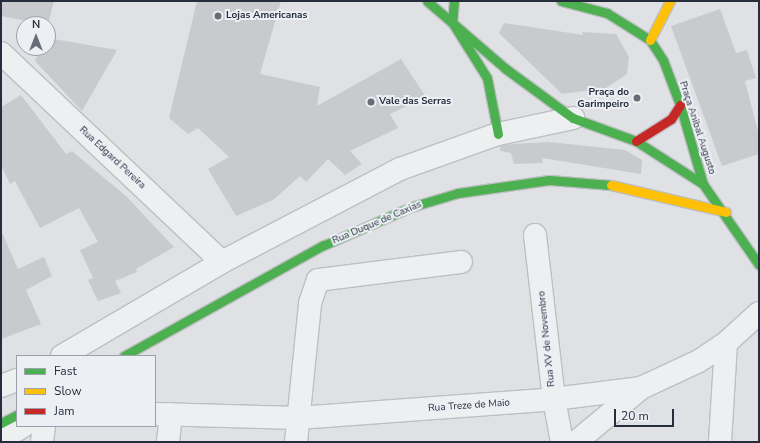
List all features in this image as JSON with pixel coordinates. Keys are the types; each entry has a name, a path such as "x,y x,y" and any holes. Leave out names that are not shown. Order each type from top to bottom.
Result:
{"main road":[{"name":"Praça Anibal Augusto","path":"427,1 506,69 573,118 636,141 704,184"},
{"path":"454,1 452,22 487,78 498,134"},
{"name":"Praça Anibal Augusto","path":"561,1 607,13 650,40 663,60 680,105 704,184"},
{"path":"650,40 669,3"},
{"path":"636,141 672,119 680,105"},
{"name":"Rua Duque de Caxias","path":"126,355 322,246 411,207 458,193 549,180 612,185 726,212"},
{"path":"704,184 726,212 759,264"},
{"path":"1,423 16,416"}],"street":[{"name":"Rua Edgard Pereira","path":"1,53 222,262"},
{"path":"64,355 222,262 400,170 498,134 573,118"},
{"name":"Rua XV de Novembro","path":"535,235 554,399 562,442"},
{"path":"296,442 310,303 318,280 461,262"},
{"name":"Rua Treze de Maio","path":"163,414 298,418 554,399 641,388 659,382 726,343 759,314"},
{"path":"720,442 726,343"},
{"path":"1,386 16,380"},
{"path":"576,442 641,388"},
{"path":"163,414 168,442"},
{"path":"1,440 21,427"},
{"path":"42,442 44,427"}],"building":[{"path":"1,1 54,1 50,16 16,16 16,19 1,16"},
{"path":"197,1 281,1 260,74 320,87 317,106 401,59 426,97 390,114 398,128 350,151 362,164 345,175 328,159 306,182 300,176 273,200 236,216 208,169 229,157 198,128 188,134 169,118"},
{"path":"720,9 736,53 747,50 756,78 745,81 759,135 759,154 722,166 671,26"},
{"path":"504,23 583,35 582,32 616,34 629,57 627,74 606,88 562,94 499,33"},
{"path":"56,39 117,50 82,111 35,61 37,56 56,56"},
{"path":"21,95 66,154 72,151 126,196 174,247 136,269 137,272 115,281 121,293 98,301 88,280 93,278 80,250 98,242 79,208 40,228 15,181 10,184 1,165 1,107"},
{"path":"549,142 625,150 642,160 641,174 542,158 543,163 514,164 511,153 500,151 500,146"},
{"path":"1,230 18,269 44,257 52,276 26,290 41,324 1,339"}],"traffic: fast":[{"path":"427,1 506,69 573,118 636,141 703,184 759,265"},
{"path":"454,1 452,22 487,78 498,134"},
{"path":"561,1 607,13 650,40 663,60 680,105 703,184"},
{"path":"126,355 322,246 411,207 458,193 549,180 611,185"},
{"path":"1,423 16,416"}],"traffic: slow":[{"path":"650,40 670,1"},
{"path":"611,185 726,212"}],"traffic: jam":[{"path":"636,141 671,119 680,105"}],"place":[{"name":"Lojas Americanas","path":"218,16"},
{"name":"Praça do Garimpeiro","path":"637,98"},
{"name":"Vale das Serras","path":"371,102"}]}
